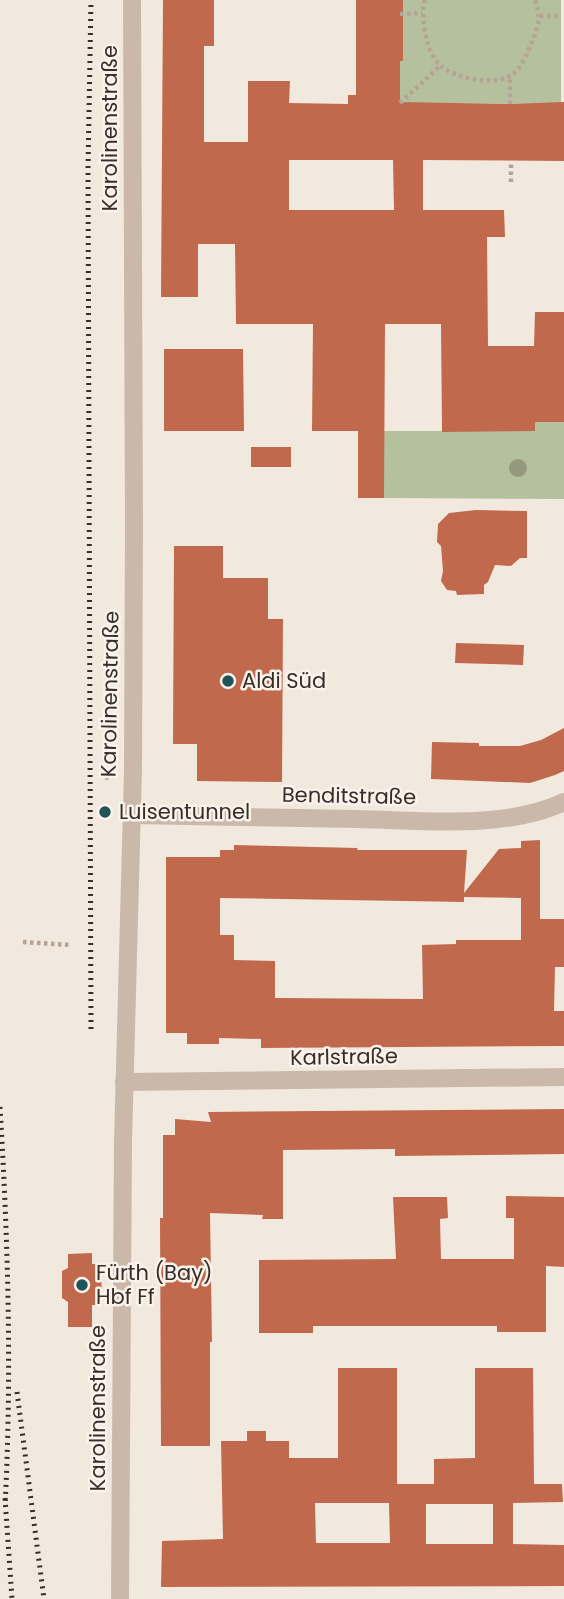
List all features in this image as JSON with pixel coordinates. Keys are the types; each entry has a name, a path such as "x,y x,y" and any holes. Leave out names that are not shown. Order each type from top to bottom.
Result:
{"street":[{"name":"Karolinenstraße","path":"120,1599 124,1082 131,815 134,526 132,0"},
{"name":"Benditstraße","path":"131,815 501,819 531,815 564,802"},
{"name":"Karlstraße","path":"124,1082 564,1077"}],"path":[{"path":"425,0 422,13 427,41 440,66 465,78 486,80 510,77"},
{"path":"510,104 510,77 525,60 540,16 535,0"},
{"path":"400,14 422,13"},
{"path":"540,16 561,16"},
{"path":"400,103 440,66"},
{"path":"511,161 511,182"},
{"path":"23,942 71,944"}],"green space":[{"path":"400,0 561,0 561,104 400,103"},
{"path":"535,422 564,422 564,499 384,498 384,431 534,431"}],"building":[{"path":"163,0 214,0 214,46 204,46 204,142 248,142 248,81 290,81 289,103 348,104 348,95 356,95 356,0 403,0 400,102 564,102 564,161 423,160 423,210 504,210 505,237 487,237 488,346 534,346 535,312 564,312 564,422 535,422 535,431 442,432 441,324 385,324 384,498 358,498 358,431 312,431 313,324 236,324 235,244 198,244 198,297 161,297","holes":["289,160 393,160 394,210 289,210"]},
{"path":"164,349 243,349 244,431 164,431"},
{"path":"251,447 291,447 291,467 251,467"},
{"path":"476,510 527,511 527,558 520,558 511,566 495,565 484,585 484,594 457,595 456,591 447,590 441,581 443,571 441,546 437,542 438,524 449,513"},
{"name":"Aldi Süd","path":"174,546 223,546 223,578 268,578 268,619 283,619 282,782 197,781 197,744 173,744"},
{"path":"456,643 524,645 523,665 455,663"},
{"path":"564,728 564,771 555,775 530,783 431,779 432,742 520,746 541,740"},
{"path":"540,840 540,919 564,919 564,967 555,967 554,1011 564,1011 564,1046 261,1048 261,1039 219,1038 219,1044 187,1044 187,1033 166,1033 166,857 220,857 220,850 234,850 234,845 358,850 467,850 464,893 499,849 521,848 521,841","holes":["464,897 521,898 521,940 456,940 456,944 422,945 423,999 275,998 275,961 234,960 234,935 220,935 220,898 464,902"]},
{"path":"564,1109 564,1154 395,1156 395,1149 283,1150 283,1219 262,1219 263,1215 210,1213 210,1446 161,1446 160,1218 163,1218 163,1135 175,1135 175,1119 211,1122 208,1112"},
{"path":"506,1196 564,1197 564,1267 546,1266 546,1332 497,1332 497,1326 313,1326 313,1333 259,1333 259,1260 396,1259 393,1197 447,1197 448,1218 440,1219 441,1259 514,1259 514,1218 506,1218"},
{"name":"Fürth (Bay) Hbf Ff","path":"92,1253 92,1264 101,1264 102,1305 92,1305 92,1327 68,1327 68,1302 62,1298 62,1271 68,1268 68,1254"},
{"path":"338,1368 397,1368 397,1484 434,1484 434,1459 475,1458 475,1368 533,1368 534,1484 562,1484 563,1502 513,1503 513,1544 564,1545 564,1586 161,1587 162,1541 223,1539 221,1441 247,1441 247,1431 266,1431 266,1441 289,1441 289,1458 338,1458","holes":["315,1503 389,1503 390,1543 316,1543","426,1504 493,1504 493,1544 426,1544"]}],"railway":[{"path":"91,0 88,170 91,1029"},
{"path":"0,1107 8,1306 5,1506"},
{"path":"17,1392 44,1599"},
{"path":"5,1498 12,1599"}],"place":[{"name":"Aldi Süd","path":"228,681"},
{"name":"Luisentunnel","path":"105,812"},
{"name":"Fürth (Bay) Hbf Ff","path":"82,1285"}]}
